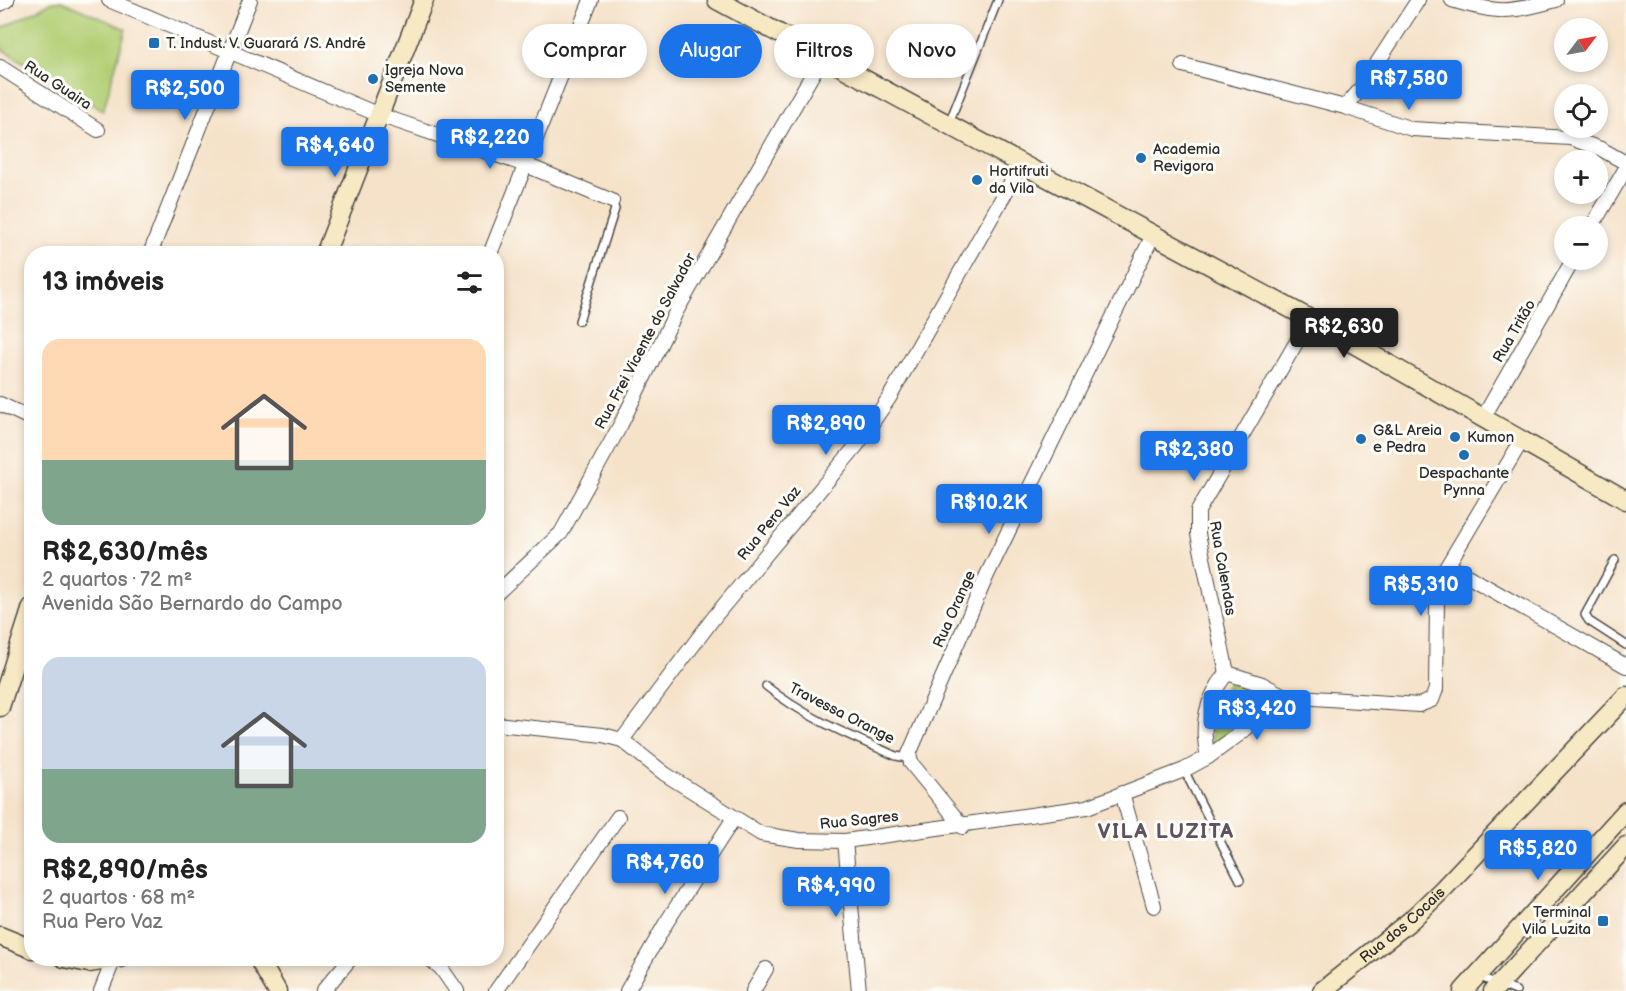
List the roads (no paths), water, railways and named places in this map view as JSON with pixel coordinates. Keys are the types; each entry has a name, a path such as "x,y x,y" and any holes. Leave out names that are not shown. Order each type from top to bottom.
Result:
{"main road":[{"path":"328,246 424,0"},
{"path":"717,0 774,30"},
{"path":"864,78 1310,319 1626,500"},
{"path":"0,707 24,632"},
{"name":"Rua dos Cocais","path":"1322,991 1410,921 1443,889 1626,696"},
{"path":"1464,991 1626,811"},
{"path":"1503,989 1626,846"},
{"path":"0,936 24,946"},
{"path":"263,966 277,991"}],"street":[{"path":"0,4 7,0"},
{"path":"109,0 228,53 379,115 526,165 612,201"},
{"path":"153,246 250,0"},
{"path":"493,246 591,0"},
{"path":"1346,107 1359,91 1418,0"},
{"path":"1452,0 1506,12 1556,0"},
{"path":"1183,65 1346,107 1412,129 1570,138 1601,149 1626,165 1598,216"},
{"name":"Rua Guaira","path":"0,67 98,130"},
{"name":"Rua Frei Vicente do Salvador","path":"504,586 561,533 621,424 677,310 811,78"},
{"name":"Rua Pero Vaz","path":"622,740 715,616 857,445 889,398 1021,165"},
{"name":"Rua Orange","path":"908,758 987,575 1153,235"},
{"name":"Rua Tritão","path":"1483,418 1568,270"},
{"name":"Rua Calendas","path":"1227,673 1198,534 1198,511 1310,319"},
{"path":"0,404 24,414"},
{"path":"1208,757 1204,730 1208,704 1227,673 1262,684 1284,696 1419,705 1432,700 1436,689 1438,585 1522,440"},
{"path":"1448,565 1626,666"},
{"name":"Rua Sagres","path":"504,725 603,735 622,740 665,774 761,834 810,841 845,841 963,827 1087,807 1184,770 1208,757 1284,696"},
{"path":"908,758 963,827"},
{"path":"1122,793 1154,906"},
{"path":"496,991 618,817"},
{"path":"627,991 666,922 734,818"},
{"path":"845,841 859,991"},
{"path":"101,991 114,966"},
{"path":"323,991 344,966"},
{"path":"439,966 457,991"},
{"path":"753,991 766,969"}],"lane":[{"path":"948,125 998,0"},
{"path":"579,321 615,209 612,201"},
{"path":"1615,560 1585,615 1589,621 1626,645"},
{"name":"Travessa Orange","path":"765,686 788,704 821,721 896,756 908,758"},
{"path":"1184,770 1240,880"},
{"path":"1477,976 1503,989"}],"place":[{"name":"T. Indust. V. Guarará /S. André","path":"154,43"},
{"name":"Igreja Nova Semente","path":"373,79"},
{"name":"Academia Revigora","path":"1141,158"},
{"name":"Hortifruti da Vila","path":"977,180"},
{"name":"Kumon","path":"1455,437"},
{"name":"G&L Areia e Pedra","path":"1361,439"},
{"name":"Despachante Pynna","path":"1464,455"},
{"name":"Terminal Vila Luzita","path":"1603,921"}],"district":[{"name":"VILA LUZITA","path":"1166,831"}]}
